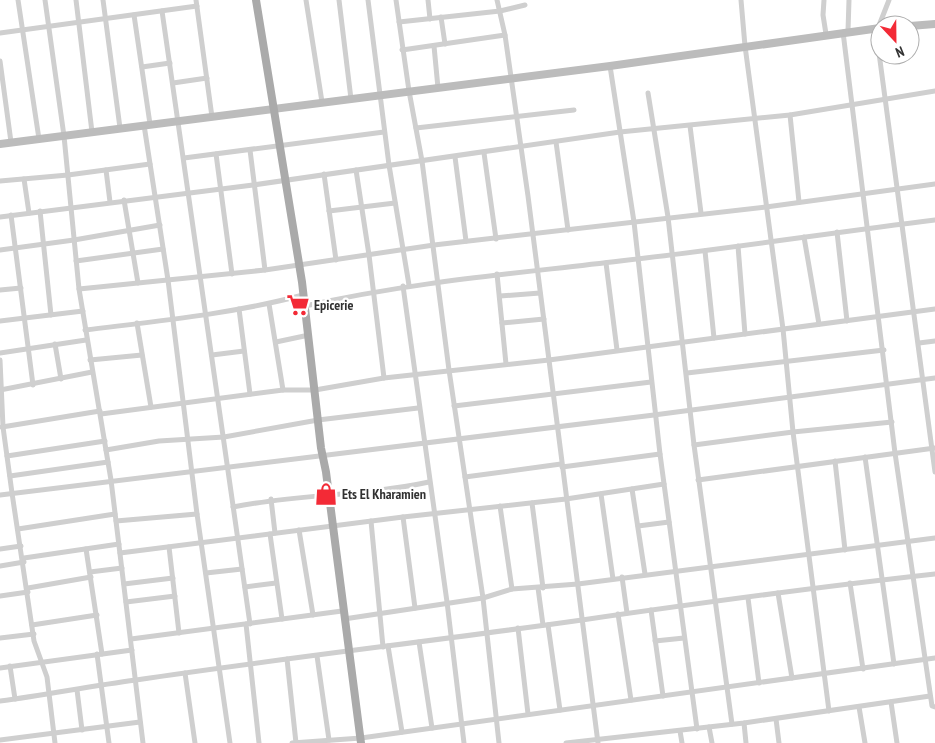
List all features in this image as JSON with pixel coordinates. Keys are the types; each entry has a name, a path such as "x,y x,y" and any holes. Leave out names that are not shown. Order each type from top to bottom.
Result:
{"main road":[{"path":"256,0 276,108 284,179 305,306 342,611 361,740"}],"street":[{"path":"18,0 39,139"},
{"path":"45,0 64,136 84,330 111,480 143,743"},
{"path":"76,0 92,132"},
{"path":"103,0 120,128"},
{"path":"306,0 322,102"},
{"path":"339,0 352,99"},
{"path":"368,0 384,132 403,249 418,408 447,602 464,743"},
{"path":"396,0 402,50 422,161 458,438 483,598 499,743"},
{"path":"428,0 430,18"},
{"path":"497,0 512,78 520,148 538,269 556,426 584,620 598,741"},
{"path":"741,0 745,46 783,329 793,432 829,711"},
{"path":"824,0 823,16 826,34"},
{"path":"848,0 846,32 852,103 884,350 895,453 924,660 932,706 935,707"},
{"path":"884,15 889,0"},
{"path":"0,33 162,11 196,3 212,116"},
{"path":"399,22 500,11 525,5"},
{"path":"162,11 242,569 259,743"},
{"path":"134,15 142,67 150,164 164,249 197,514 230,743"},
{"path":"441,17 445,44"},
{"path":"920,25 935,24"},
{"path":"0,144 610,66 870,29"},
{"path":"402,50 505,35"},
{"path":"434,46 438,88"},
{"path":"0,62 1,82 11,142"},
{"path":"142,67 170,63"},
{"path":"883,65 934,448 935,472"},
{"path":"610,66 634,222 654,415 697,729"},
{"path":"173,82 206,78"},
{"path":"0,216 253,185 284,179 520,148 620,132 790,115 852,103 935,91"},
{"path":"648,92 668,217 684,342 698,480 732,724"},
{"path":"0,109 7,109"},
{"path":"416,128 574,110"},
{"path":"790,115 799,202"},
{"path":"690,126 702,214"},
{"path":"184,158 384,132"},
{"path":"556,142 568,230"},
{"path":"250,150 265,270"},
{"path":"484,153 496,238"},
{"path":"216,154 232,274"},
{"path":"455,157 466,241"},
{"path":"0,180 68,175 150,164"},
{"path":"106,170 110,202"},
{"path":"356,170 374,291 384,378"},
{"path":"324,174 336,260"},
{"path":"24,178 29,213"},
{"path":"79,289 299,266 434,245 766,207 935,184"},
{"path":"124,200 138,283"},
{"path":"329,211 395,203"},
{"path":"40,211 45,244 51,315"},
{"path":"11,215 33,385"},
{"path":"305,306 374,291 438,281 673,255 935,220"},
{"path":"0,250 74,240 160,225"},
{"path":"837,232 846,321"},
{"path":"804,237 818,324"},
{"path":"738,246 745,334"},
{"path":"76,261 164,249"},
{"path":"705,251 714,338"},
{"path":"606,263 617,350"},
{"path":"498,274 506,364"},
{"path":"0,290 21,288"},
{"path":"500,296 540,293"},
{"path":"84,330 207,315 270,304 303,295"},
{"path":"270,304 283,390"},
{"path":"239,309 250,394"},
{"path":"2,427 100,412 219,400 283,390 315,390 384,378 549,360 935,309"},
{"path":"0,321 83,311"},
{"path":"502,323 544,319"},
{"path":"137,324 151,407"},
{"path":"276,342 309,335"},
{"path":"0,354 86,340"},
{"path":"919,343 935,341"},
{"path":"55,344 61,378"},
{"path":"687,373 884,350"},
{"path":"212,355 244,351"},
{"path":"90,360 142,355"},
{"path":"0,360 2,427 22,546 36,648 42,662 49,695 55,743"},
{"path":"0,390 92,372"},
{"path":"0,495 654,415 935,378"},
{"path":"454,406 650,382"},
{"path":"106,450 188,439 224,437 318,420 418,408"},
{"path":"928,414 935,414"},
{"path":"694,445 892,422"},
{"path":"7,456 105,441"},
{"path":"698,480 934,448"},
{"path":"465,477 660,454"},
{"path":"865,457 894,664"},
{"path":"835,461 845,550"},
{"path":"10,476 108,462"},
{"path":"233,507 270,499 329,496 402,488 429,482"},
{"path":"120,553 403,517 566,499 664,484"},
{"path":"632,489 645,574"},
{"path":"601,494 613,579"},
{"path":"270,499 276,583 282,620"},
{"path":"532,503 546,625 560,710"},
{"path":"500,506 512,590"},
{"path":"18,529 115,514"},
{"path":"116,522 197,514"},
{"path":"403,517 415,608"},
{"path":"371,521 379,613 402,732"},
{"path":"638,526 669,522"},
{"path":"299,530 313,615"},
{"path":"344,619 483,598 512,590 578,584 645,574 809,556 935,538"},
{"path":"0,566 24,560 119,544"},
{"path":"0,549 22,546"},
{"path":"169,547 179,633"},
{"path":"86,549 97,615 101,686 109,743"},
{"path":"0,596 122,568"},
{"path":"206,573 242,569"},
{"path":"0,700 49,695 135,680 618,614 715,603 850,583 935,574"},
{"path":"622,577 627,613"},
{"path":"124,584 173,578"},
{"path":"244,587 276,583"},
{"path":"850,583 863,669"},
{"path":"778,593 792,678"},
{"path":"126,602 175,596"},
{"path":"748,598 759,683"},
{"path":"651,610 663,696"},
{"path":"131,639 342,611"},
{"path":"618,614 631,700"},
{"path":"32,624 97,615"},
{"path":"518,628 528,714"},
{"path":"0,638 34,634"},
{"path":"655,642 684,638"},
{"path":"419,642 432,728"},
{"path":"0,668 132,650"},
{"path":"317,656 329,740"},
{"path":"292,743 361,740 402,732 528,714 935,658"},
{"path":"286,659 296,743"},
{"path":"10,666 15,699"},
{"path":"185,673 195,743"},
{"path":"77,690 82,730"},
{"path":"566,743 598,741 744,723 930,696"},
{"path":"891,702 898,743"},
{"path":"859,707 865,743"},
{"path":"776,718 779,743"},
{"path":"0,740 23,740 140,722"},
{"path":"744,723 746,743"},
{"path":"709,727 712,743"},
{"path":"680,731 682,743"}],"place":[{"name":"Epicerie","path":"298,305"},
{"name":"Ets El Kharamien","path":"326,494"}]}
